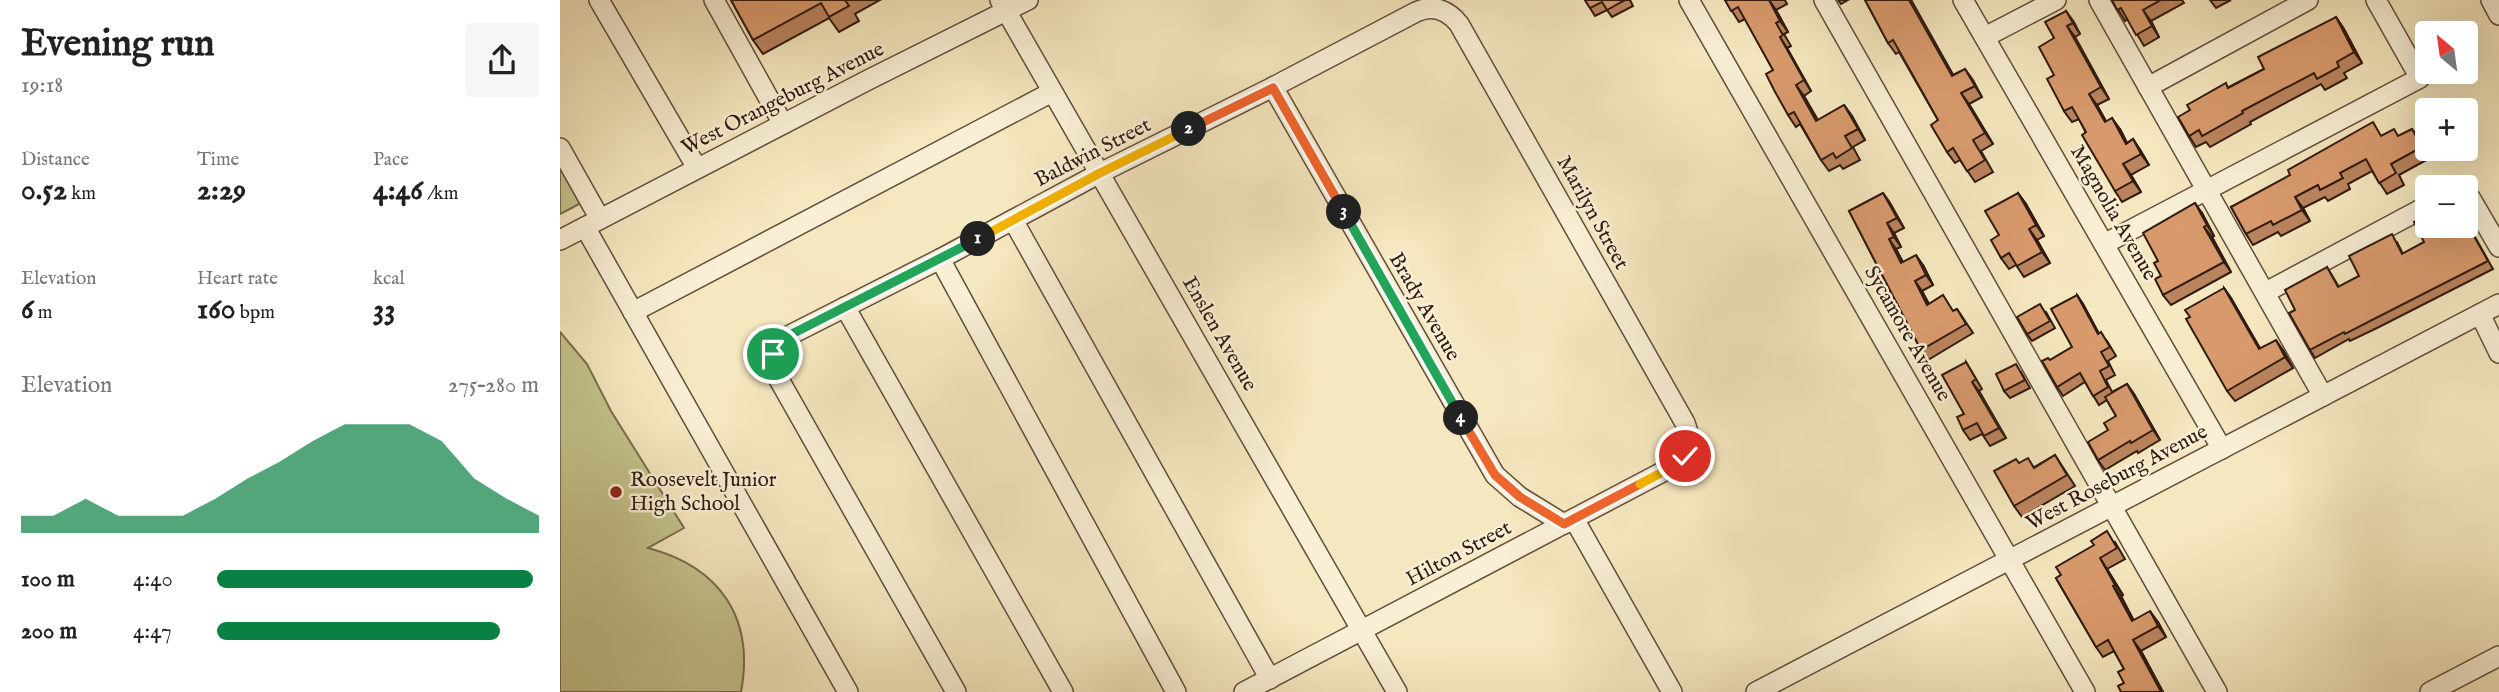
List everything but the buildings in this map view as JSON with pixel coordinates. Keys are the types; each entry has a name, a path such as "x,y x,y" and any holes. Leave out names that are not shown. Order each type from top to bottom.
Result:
{"street":[{"path":"599,0 697,168"},
{"path":"714,0 783,124"},
{"name":"West Orangeburg Avenue","path":"560,240 1004,6 1028,0"},
{"name":"Sycamore Avenue","path":"1689,0 2085,692"},
{"path":"1824,0 2217,692"},
{"name":"Magnolia Avenue","path":"1963,0 2222,449"},
{"path":"1985,37 2056,0"},
{"path":"2099,0 2323,396"},
{"path":"2148,87 2308,0"},
{"path":"2104,244 2420,78 2376,0"},
{"path":"2491,0 2499,15"},
{"name":"Enslen Avenue","path":"1004,6 1397,692"},
{"name":"Baldwin Street","path":"956,692 777,376 773,354 781,341 1100,173 1273,88 1416,12 1431,8 1441,9"},
{"name":"Marilyn Street","path":"1441,9 1453,16 1459,24 1671,399 1689,433 1688,448"},
{"name":"Brady Avenue","path":"1273,88 1495,475 1520,497 1569,522 1672,692"},
{"path":"633,312 1052,92"},
{"path":"560,148 633,312 848,692"},
{"path":"2478,211 2499,247"},
{"path":"2266,292 2415,212"},
{"path":"1013,220 1270,679"},
{"path":"940,259 1176,692"},
{"name":"West Roseburg Avenue","path":"1756,692 2499,304"},
{"path":"845,307 1063,692"},
{"path":"2480,314 2499,353"},
{"name":"Hilton Street","path":"1244,692 1672,467 1685,456 1688,448"},
{"path":"2430,692 2499,656"}],"shaded area":[{"path":"560,161 583,202 560,214"},
{"name":"Roosevelt Junior High School","path":"560,332 587,364 611,411 684,528 648,548 695,568 713,582 727,599 737,619 742,641 744,665 741,692 560,692"}],"place":[{"name":"Roosevelt Junior High School","path":"616,492"}],"route":[{"path":"773,354 776,347 788,336 940,259 1100,173 1273,88 1481,453 1495,475 1510,489 1564,524 1672,467 1685,456"}]}
